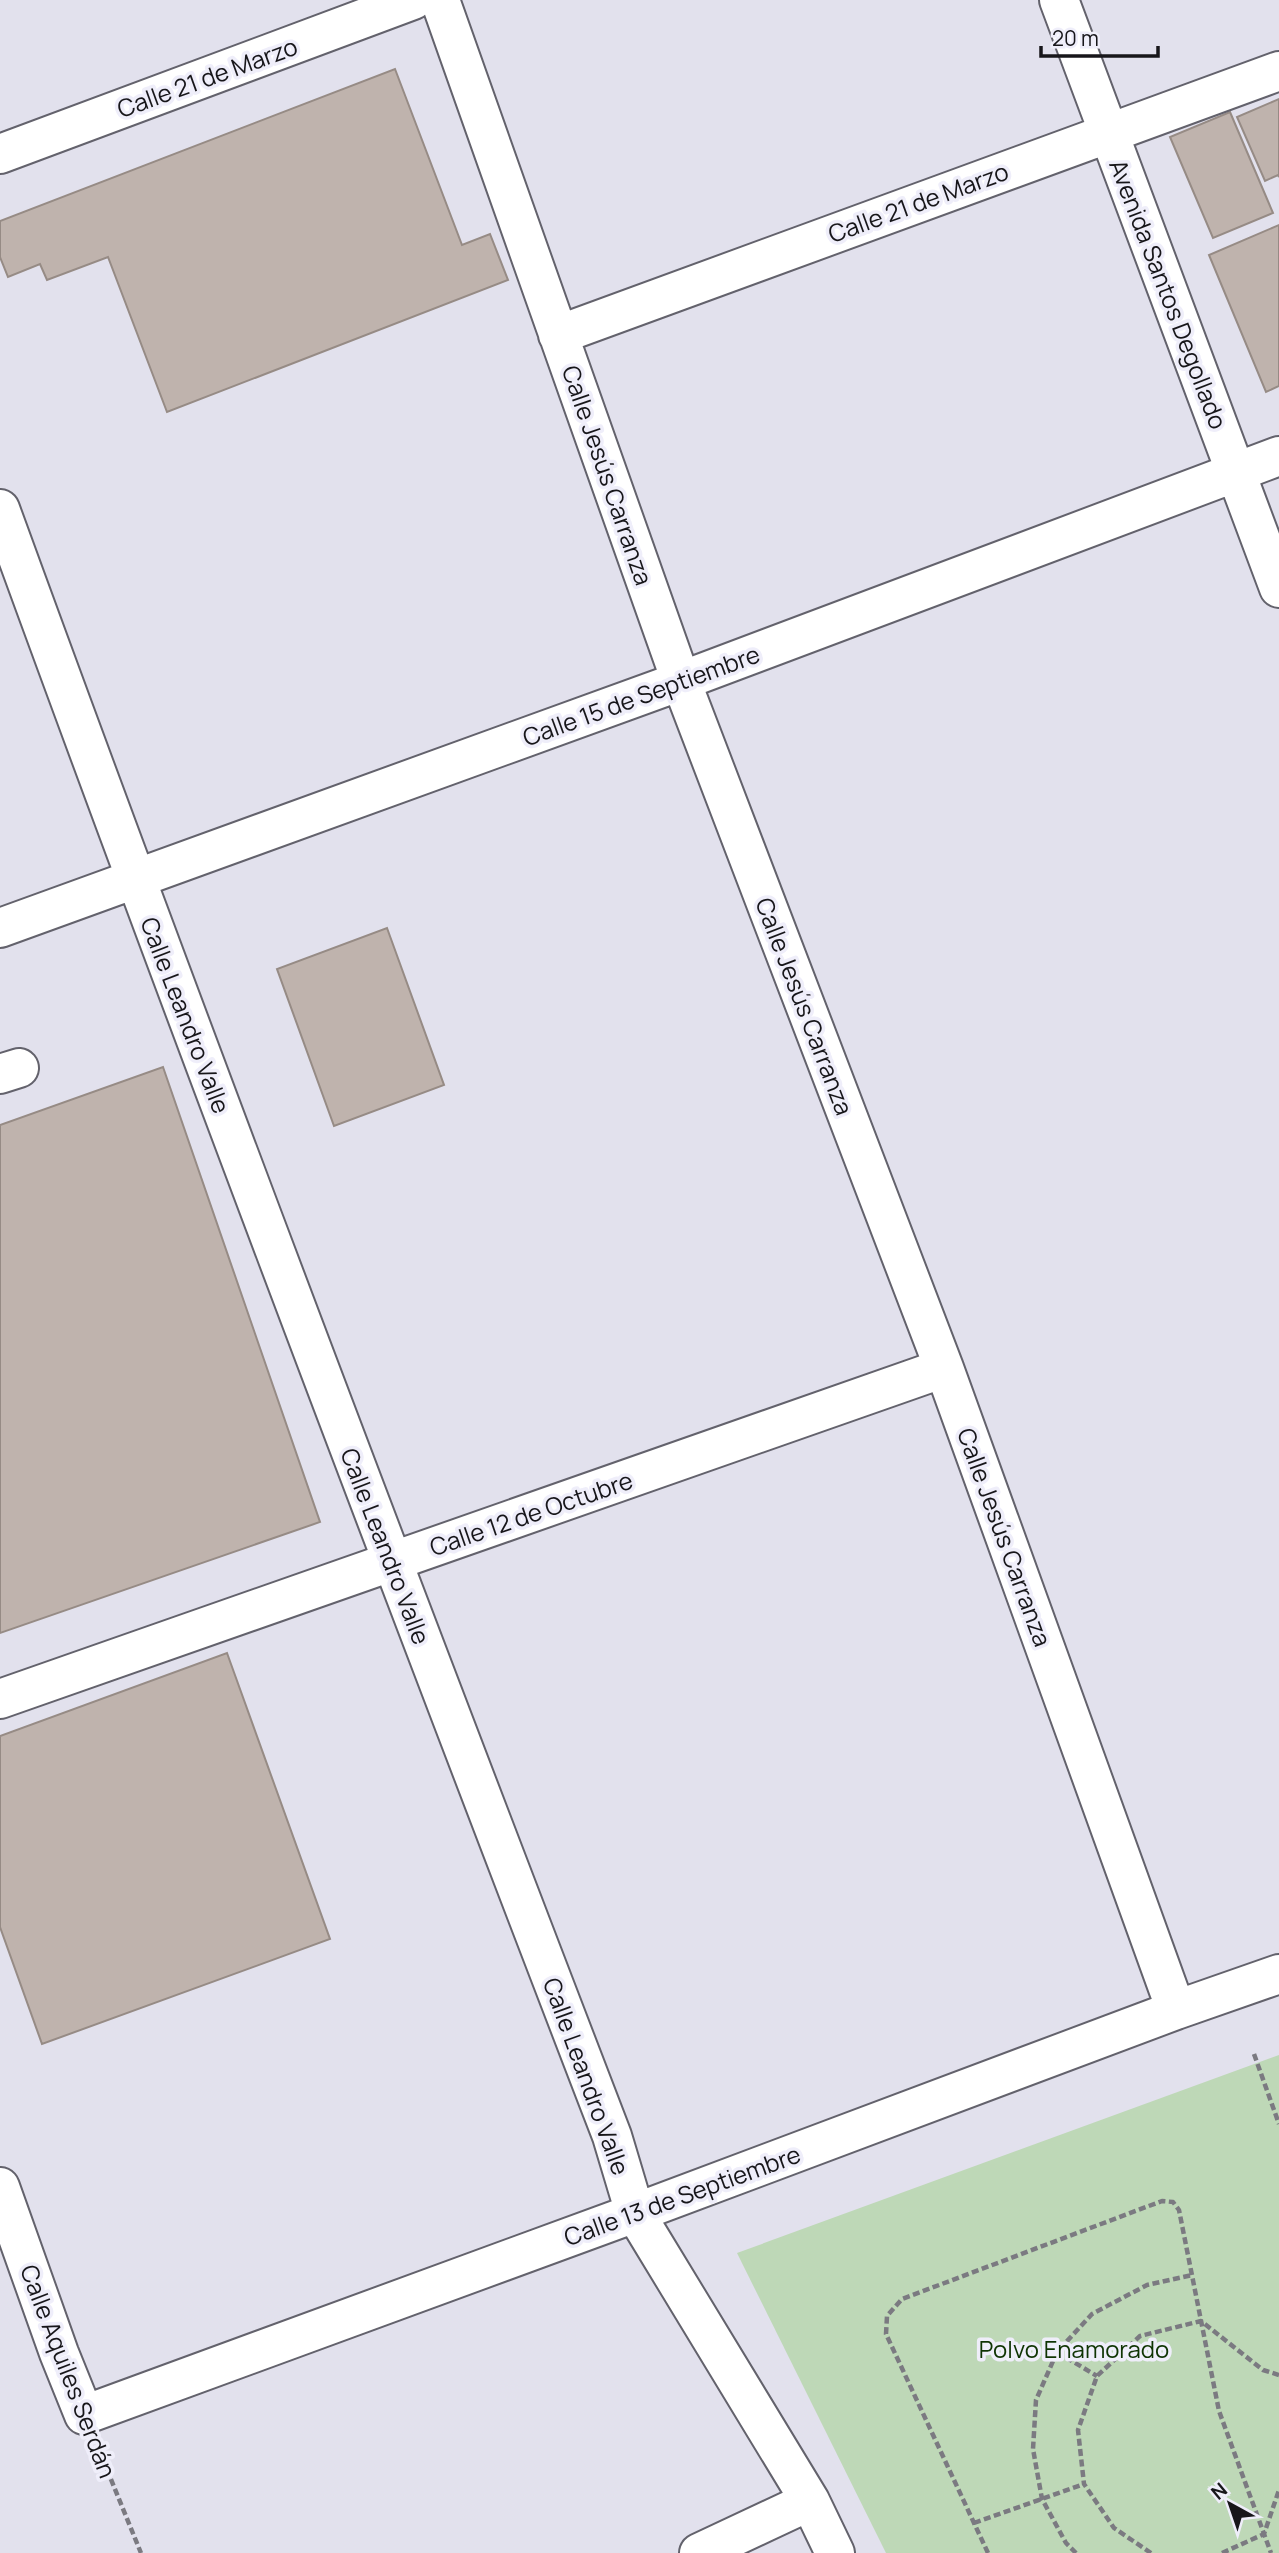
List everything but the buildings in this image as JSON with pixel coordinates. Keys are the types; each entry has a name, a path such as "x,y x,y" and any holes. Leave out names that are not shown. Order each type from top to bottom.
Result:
{"street":[{"name":"Calle 21 de Marzo","path":"0,154 413,0"},
{"name":"Calle Jesús Carranza","path":"440,0 681,681 944,1368 1176,2010"},
{"name":"Avenida Santos Degollado","path":"1059,0 1279,588"},
{"name":"Calle 21 de Marzo","path":"558,335 1108,131 1279,71"},
{"name":"Calle 15 de Septiembre","path":"0,928 681,681 1279,456"},
{"name":"Calle Leandro Valle","path":"0,509 135,880 391,1562 612,2136 635,2213 810,2501 835,2553"},
{"name":"Calle 12 de Octubre","path":"0,1699 944,1368"},
{"name":"Calle 13 de Septiembre","path":"84,2415 1279,1974"},
{"name":"Calle Aquiles Serdán","path":"0,2187 84,2415"},
{"path":"699,2553 810,2501"}],"path":[{"path":"1254,2054 1279,2124"},
{"path":"988,2553 886,2334 887,2315 902,2299 1162,2201 1173,2202 1179,2210 1219,2411 1271,2553"},
{"path":"1076,2553 1066,2543 1042,2499 1033,2449 1036,2400 1057,2352 1092,2314 1147,2285 1192,2275"},
{"path":"1201,2321 1263,2371 1279,2375"},
{"path":"1151,2553 1114,2528 1084,2483 1078,2430 1097,2376 1140,2336 1201,2321"},
{"path":"1057,2352 1097,2376"},
{"name":"Calle Aquiles Serdán","path":"84,2415 141,2553"},
{"path":"974,2523 1084,2483"},
{"path":"1222,2553 1264,2534 1279,2490"}],"green space":[{"name":"Polvo Enamorado","path":"1279,2055 1279,2553 886,2553 737,2253"}]}
